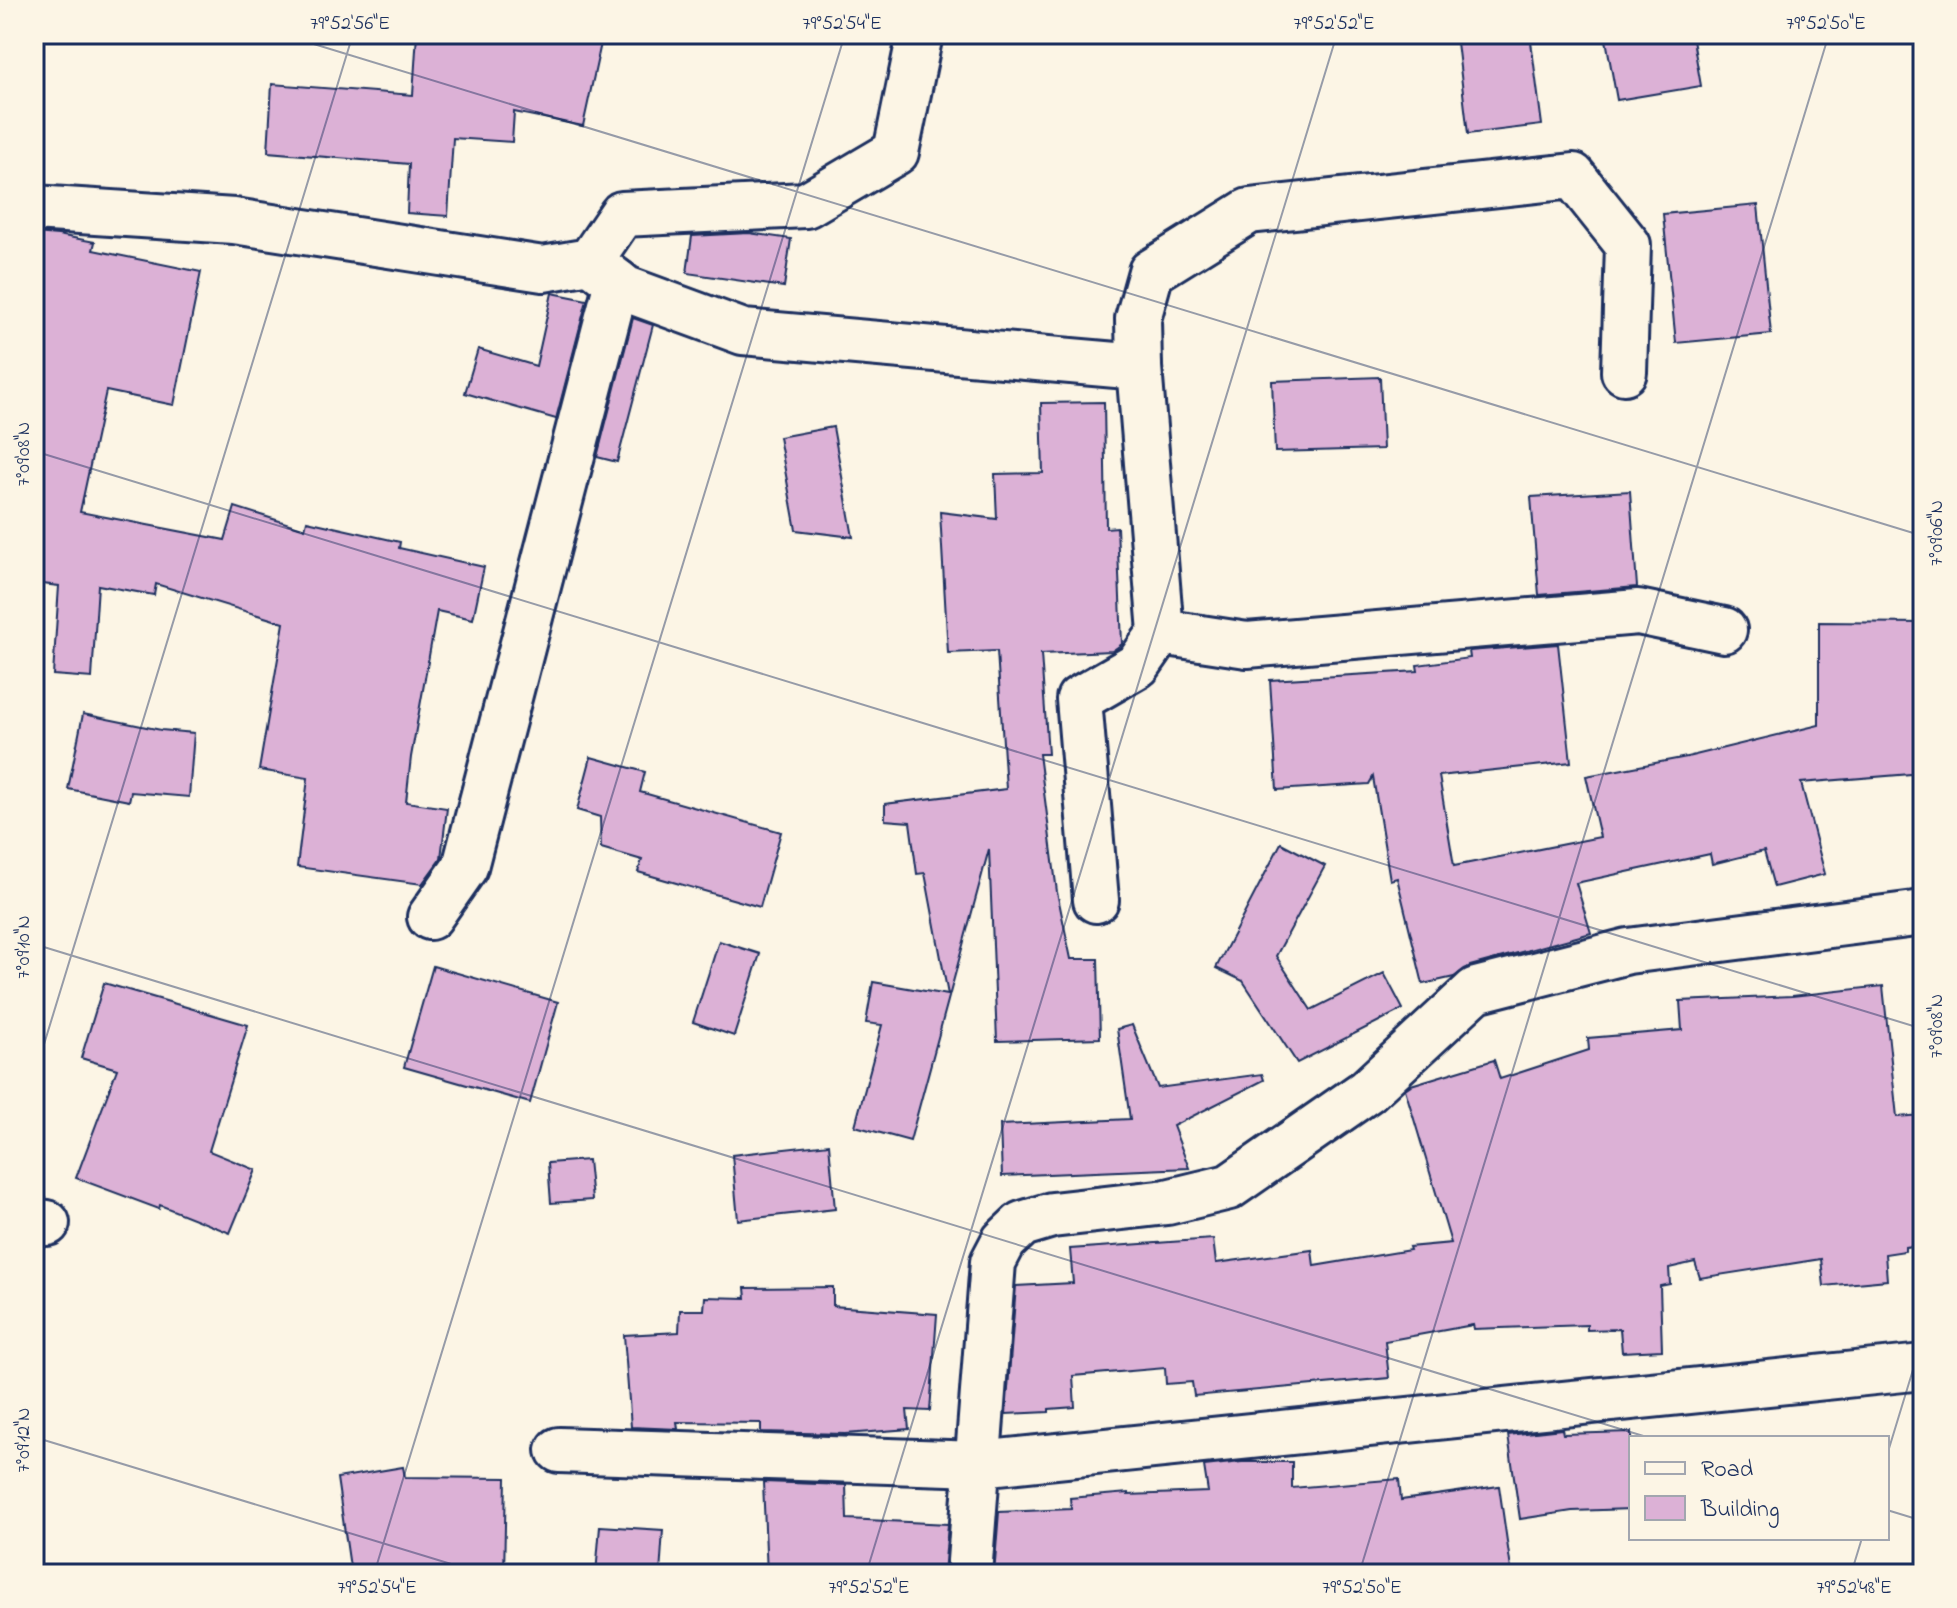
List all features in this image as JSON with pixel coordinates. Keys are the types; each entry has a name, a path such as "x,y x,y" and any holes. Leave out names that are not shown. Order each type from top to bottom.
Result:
{"street":[{"path":"430,917 465,867 604,272 622,214 806,205 896,152 920,34"},
{"path":"1096,900 1079,699 1138,665 1161,632 1139,367 1138,319 1151,272 1249,211 1573,176 1628,245 1624,372"},
{"path":"34,208 234,221 543,269 604,272 626,289 743,332 1139,367"},
{"path":"1161,632 1247,645 1638,612 1724,630"},
{"path":"969,1574 993,1262 1004,1241 1022,1224 1052,1215 1167,1202 1229,1187 1367,1091 1476,990 1628,951 1923,913"},
{"path":"559,1450 979,1464 1923,1367"}],"building":[{"path":"417,34 603,34 583,126 514,112 512,142 453,138 448,216 407,213 409,164 268,152 272,84 413,95"},
{"path":"1456,34 1530,34 1542,125 1468,134"},
{"path":"1605,34 1692,34 1701,86 1617,100"},
{"path":"1758,205 1771,334 1676,343 1663,214"},
{"path":"34,233 95,242 93,250 201,272 174,405 106,391 80,512 225,540 235,507 305,529 307,521 400,542 399,548 484,567 473,619 437,611 406,802 447,808 441,858 422,884 297,867 308,778 259,770 284,623 156,584 154,595 98,585 92,678 53,675 59,586 34,583"},
{"path":"749,233 791,239 784,287 687,273 692,236"},
{"path":"552,293 587,300 556,419 465,393 478,349 536,366"},
{"path":"633,318 653,325 617,462 597,457"},
{"path":"1380,377 1383,449 1275,452 1272,381"},
{"path":"1104,402 1106,528 1117,527 1122,644 1112,651 1041,654 1048,754 1039,754 1057,892 1071,959 1098,959 1100,1038 997,1041 989,849 910,1141 855,1126 882,1025 866,1023 873,982 948,995 925,873 917,874 910,822 885,820 885,804 1006,789 997,651 948,653 940,512 997,519 995,474 1043,473 1041,403"},
{"path":"833,427 853,537 796,530 779,437"},
{"path":"1630,491 1637,587 1539,595 1531,497"},
{"path":"1819,622 1923,623 1923,773 1801,783 1825,874 1774,887 1764,851 1712,864 1710,854 1576,883 1591,933 1470,966 1454,977 1423,984 1397,878 1390,880 1373,777 1369,784 1277,790 1270,680 1418,671 1417,665 1470,658 1469,651 1558,644 1571,762 1439,776 1454,866 1600,837 1586,776 1687,757 1819,725"},
{"path":"83,714 161,730 194,733 189,797 131,792 129,801 68,789"},
{"path":"591,757 645,772 640,792 781,832 760,907 638,872 642,860 601,848 600,817 577,810"},
{"path":"1281,843 1325,866 1276,956 1311,1010 1384,973 1403,1009 1297,1063 1243,981 1216,968"},
{"path":"719,941 760,954 734,1036 693,1022"},
{"path":"433,966 558,1002 530,1103 404,1067"},
{"path":"104,983 248,1025 209,1151 256,1170 230,1233 160,1205 159,1209 76,1178 117,1069 81,1058"},
{"path":"1883,986 1897,1117 1923,1115 1923,1245 1885,1254 1887,1280 1824,1286 1821,1259 1700,1278 1695,1262 1669,1268 1670,1284 1660,1286 1662,1350 1622,1352 1620,1329 1587,1330 1587,1325 1474,1329 1473,1325 1385,1341 1389,1378 1194,1396 1192,1382 1166,1384 1165,1368 1073,1376 1075,1407 1006,1414 1016,1286 1073,1283 1070,1249 1213,1239 1216,1263 1312,1250 1314,1266 1410,1250 1409,1247 1451,1243 1405,1089 1411,1085 1494,1060 1500,1079 1589,1050 1588,1038 1682,1030 1680,1001 1792,996"},
{"path":"1132,1025 1158,1088 1262,1074 1264,1080 1173,1126 1189,1168 1002,1176 1000,1125 1130,1119 1117,1029"},
{"path":"829,1144 835,1209 738,1220 732,1155"},
{"path":"588,1160 592,1200 551,1203 548,1163"},
{"path":"833,1287 833,1306 937,1314 930,1411 907,1410 909,1429 845,1434 761,1432 761,1423 677,1422 678,1429 631,1427 624,1335 679,1332 680,1310 704,1310 705,1297 746,1298 745,1288"},
{"path":"1562,1429 1563,1434 1631,1432 1629,1509 1572,1511 1520,1519 1508,1435"},
{"path":"1292,1462 1292,1488 1399,1479 1401,1500 1499,1486 1511,1569 1473,1574 1341,1574 1341,1569 1220,1571 1220,1574 994,1574 999,1512 1071,1509 1070,1498 1128,1493 1208,1492 1204,1466"},
{"path":"403,1467 405,1477 506,1478 504,1574 351,1574 337,1478"},
{"path":"763,1482 846,1485 847,1519 948,1524 944,1574 767,1574"},
{"path":"600,1526 663,1530 660,1574 596,1574"}]}
